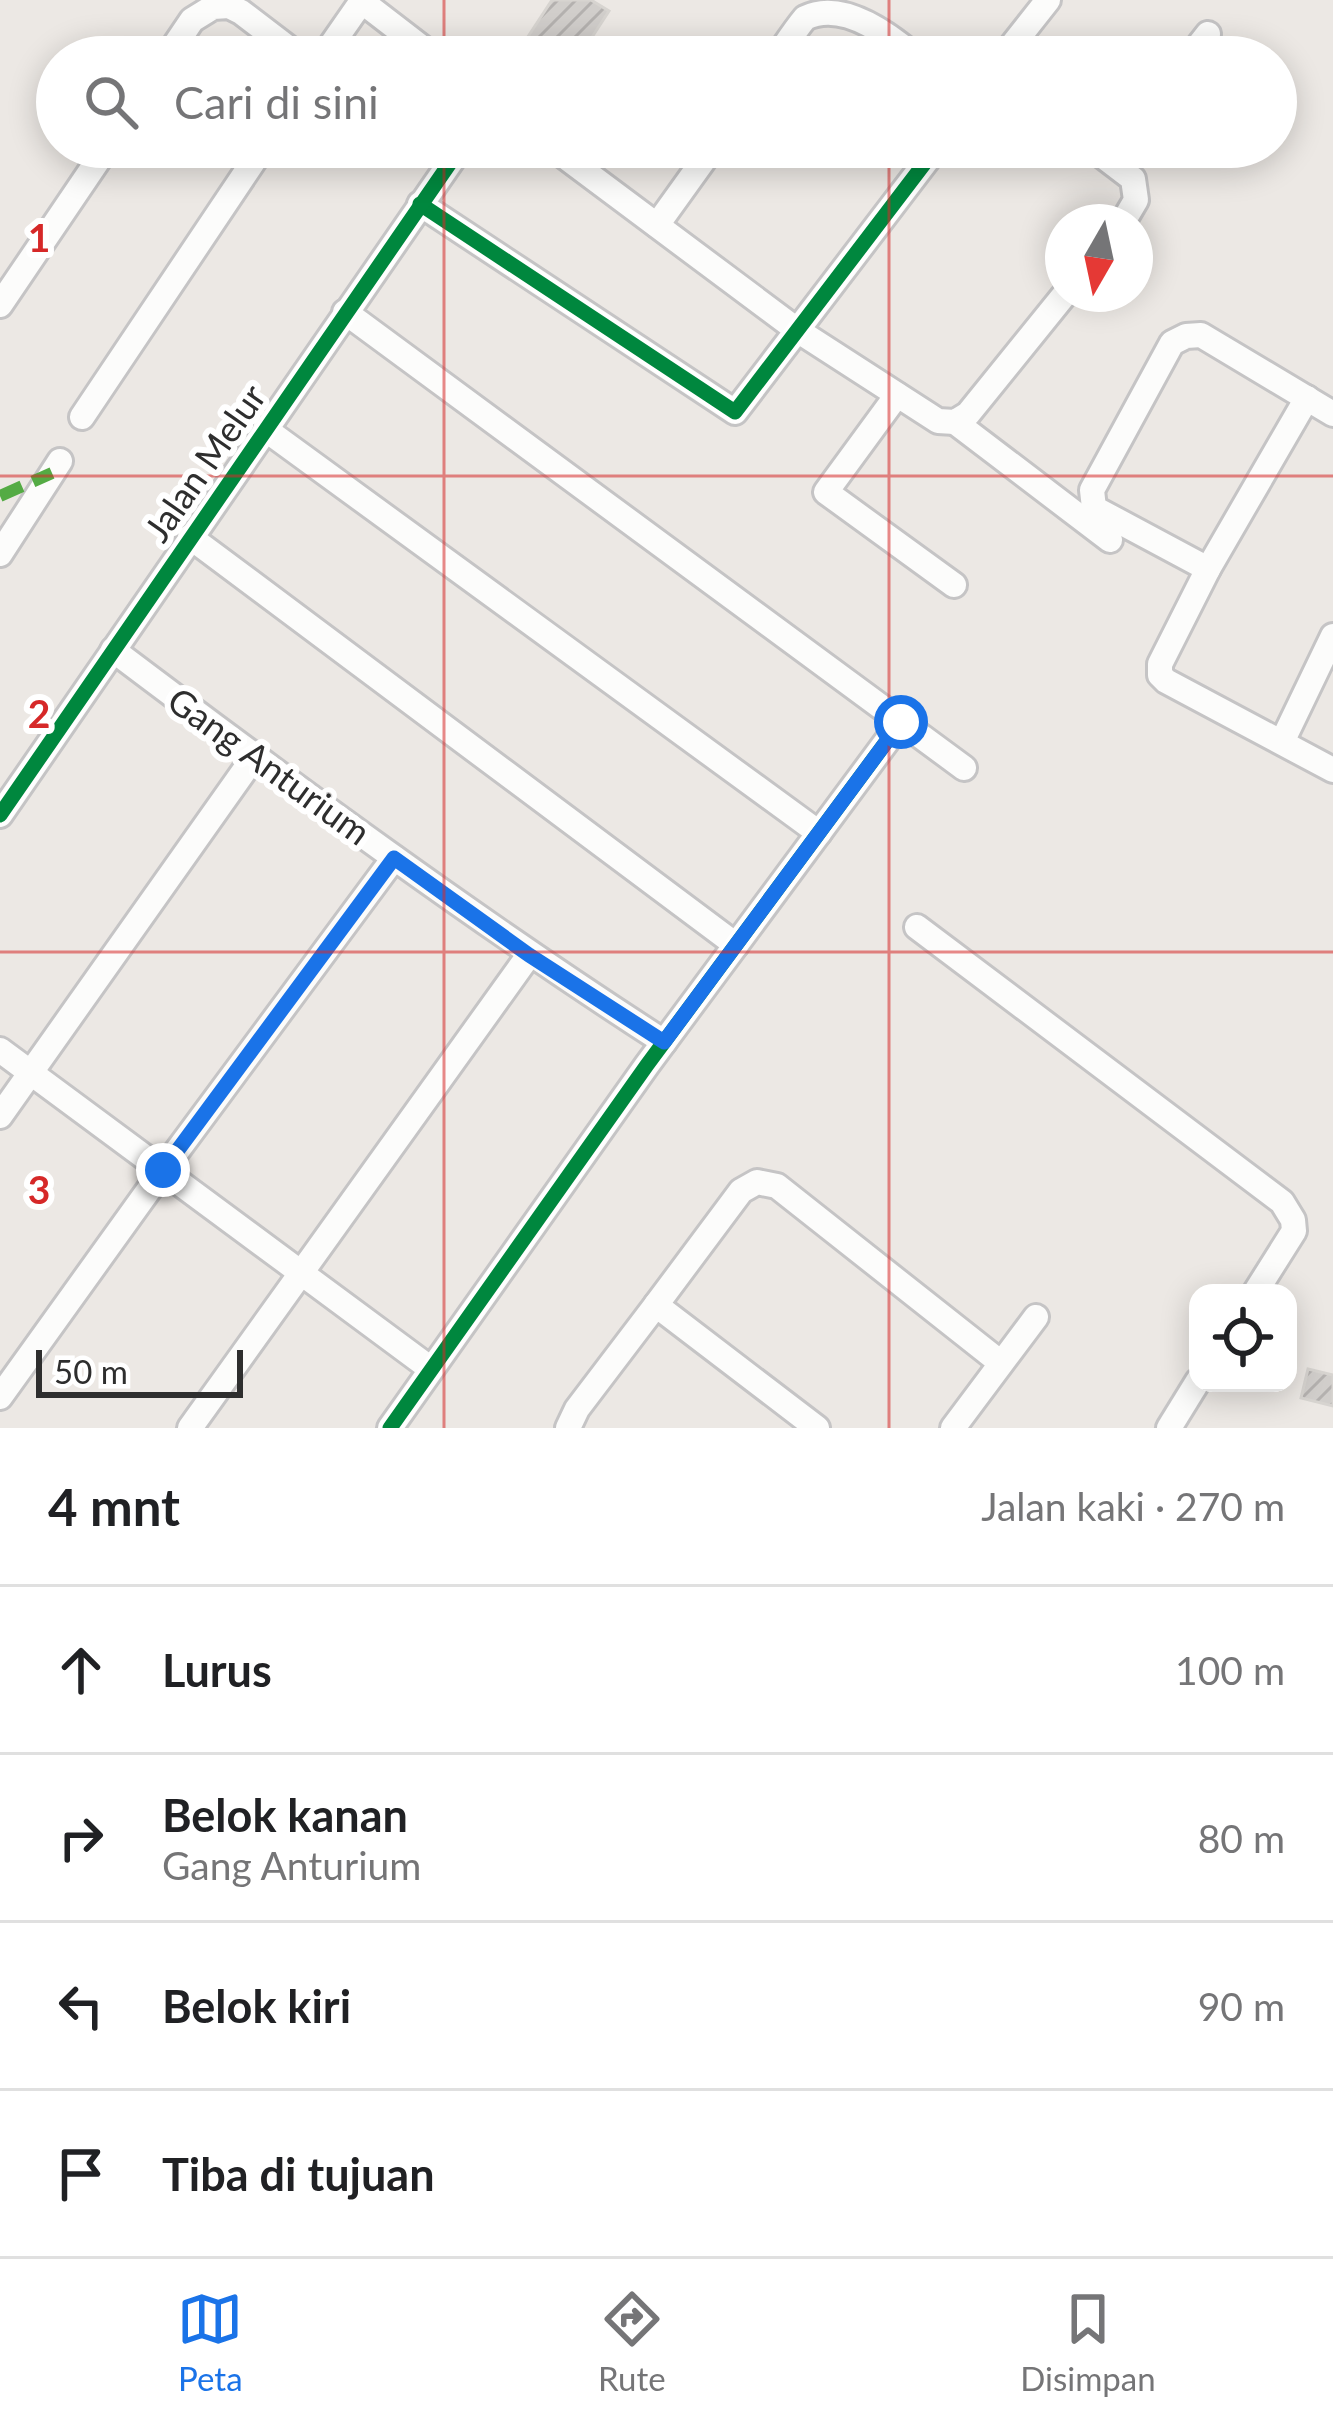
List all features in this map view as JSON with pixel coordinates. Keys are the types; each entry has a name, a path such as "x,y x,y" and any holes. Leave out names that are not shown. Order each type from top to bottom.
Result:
{"street":[{"path":"1020,36 1048,0"},
{"path":"337,36 361,1 407,36"},
{"path":"792,36 808,13 832,1 853,4 890,36"},
{"path":"181,36 192,20 213,7 229,6 273,36"},
{"path":"0,305 93,168"},
{"path":"82,417 248,168"},
{"name":"Jalan Melur","path":"0,815 446,168"},
{"path":"580,168 797,330 938,421 955,422 1110,540"},
{"path":"657,225 698,168"},
{"path":"420,204 735,412 921,168"},
{"path":"1123,168 1133,178 1137,193 1132,204"},
{"path":"955,422 968,414 1050,312"},
{"path":"345,313 964,768"},
{"path":"1208,569 1094,508 1092,490 1172,343 1201,335 1333,414"},
{"path":"897,395 826,492 954,585"},
{"path":"1307,398 1208,569 1160,664 1160,675 1333,770"},
{"path":"265,429 819,833"},
{"path":"0,554 60,460"},
{"path":"190,537 736,944"},
{"path":"1282,742 1333,636"},
{"name":"Gang Anturium","path":"113,650 254,758 529,955 664,1042"},
{"path":"390,1428 664,1042 901,722"},
{"path":"0,1117 254,758"},
{"path":"0,1397 394,858"},
{"path":"917,927 1282,1202 1294,1231 1261,1284"},
{"path":"190,1428 529,955"},
{"path":"0,1050 431,1369"},
{"path":"568,1428 577,1409 741,1191 757,1182 777,1186 1001,1363"},
{"path":"656,1305 818,1428"},
{"path":"952,1428 1036,1317"},
{"path":"1169,1428 1192,1392"}],"building":[{"path":"552,0 591,0 609,11 593,36 528,36"},
{"path":"1308,1369 1333,1375 1333,1406 1301,1398"}],"marked path":[{"path":"0,496 52,473"}],"cycle path":[{"path":"0,815 447,168"},
{"path":"420,204 735,412 921,168"},
{"path":"390,1428 647,1065 901,722"}],"route":[{"path":"163,1170 394,858 529,955 664,1042 901,722"}]}
